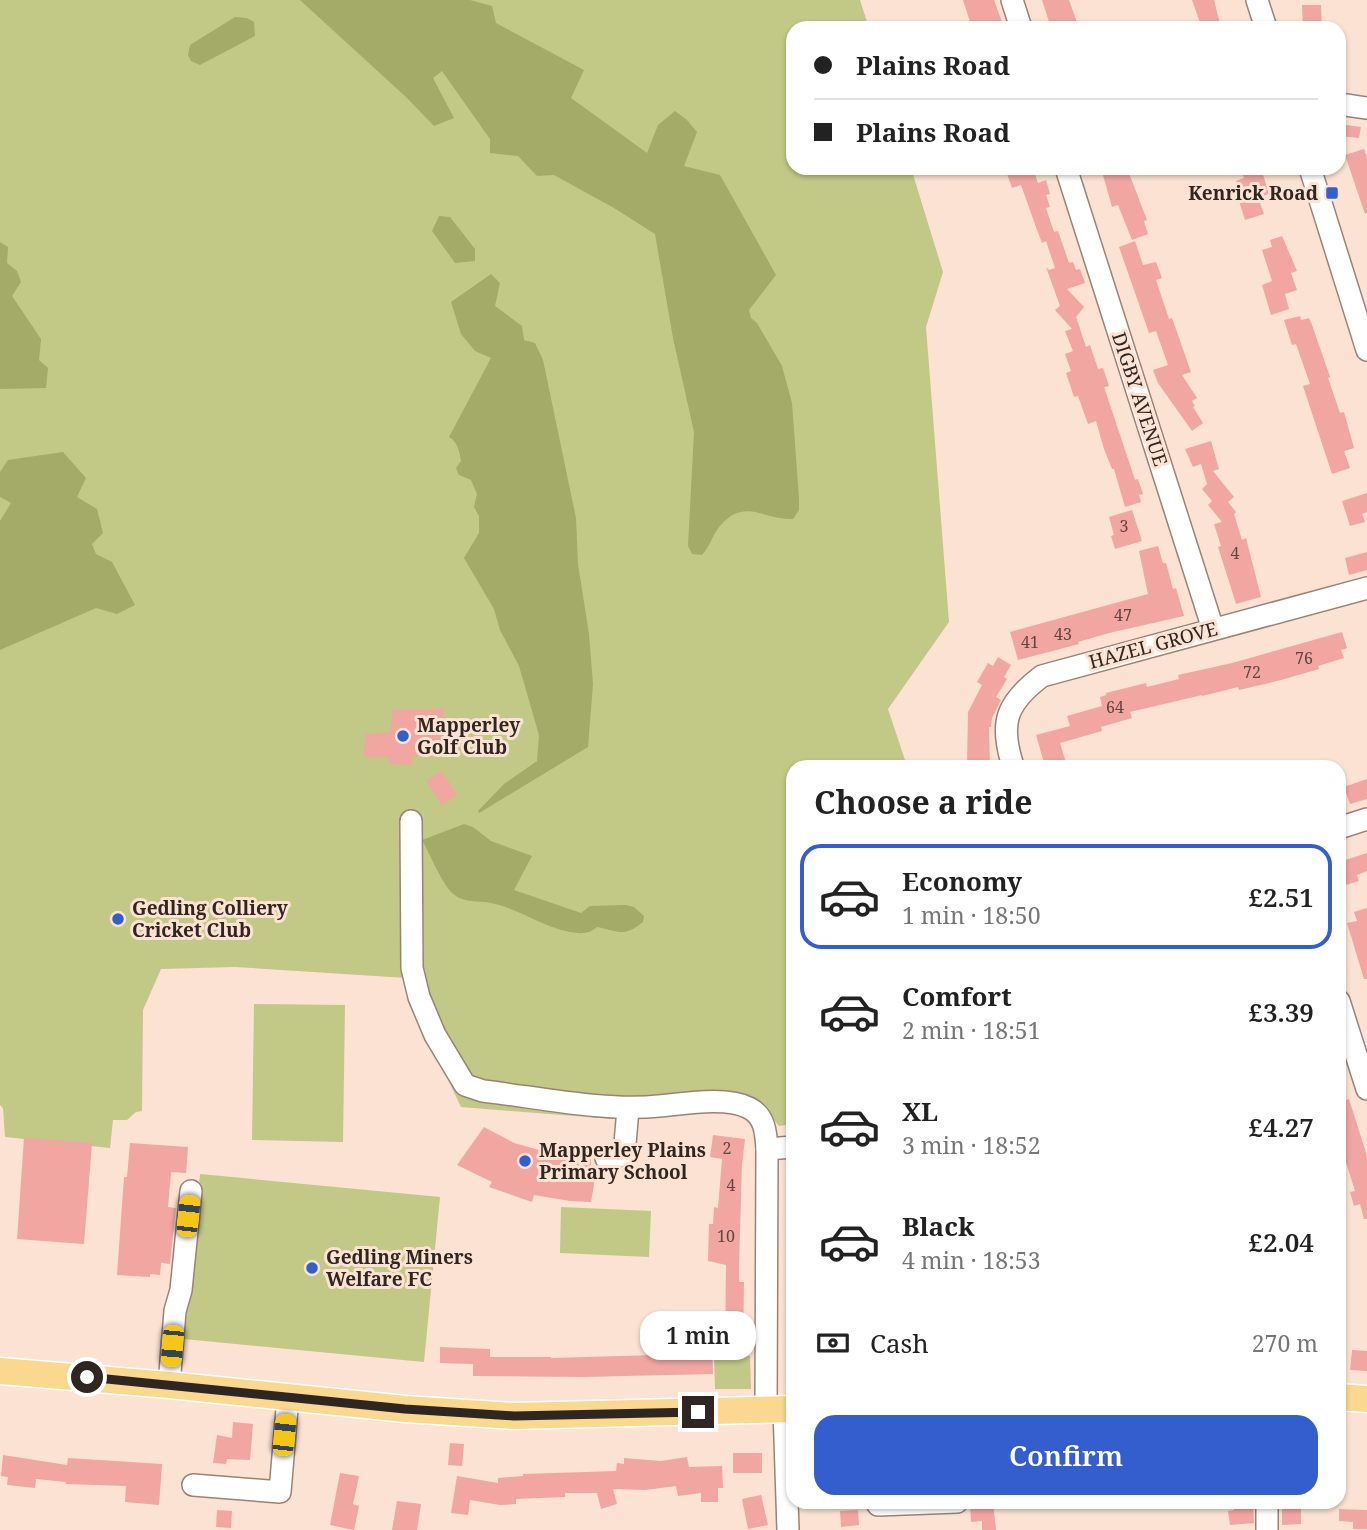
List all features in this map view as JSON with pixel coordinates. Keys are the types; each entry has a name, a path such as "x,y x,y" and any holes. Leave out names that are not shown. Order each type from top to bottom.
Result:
{"main road":[{"path":"0,1371 405,1409 514,1416 781,1409"},
{"path":"1346,1398 1367,1399"}],"street":[{"path":"1013,0 1019,21"},
{"path":"1257,0 1264,21"},
{"path":"1346,105 1367,108"},
{"name":"DIGBY AVENUE","path":"1068,175 1213,629"},
{"path":"1312,175 1367,350"},
{"name":"HAZEL GROVE","path":"1011,760 1006,740 1006,720 1013,703 1025,688 1042,676 1367,588"},
{"path":"1346,826 1367,819"},
{"path":"411,821 412,968 419,997 435,1035 465,1085 483,1091 628,1108 681,1102 725,1103 747,1106 761,1117 765,1129 786,1495"},
{"path":"1346,1023 1367,1089"},
{"path":"606,1158 624,1155 628,1108"},
{"path":"766,1149 786,1148"},
{"path":"169,1385 175,1311 181,1290 191,1191"},
{"path":"193,1485 280,1492 288,1397"},
{"path":"787,1509 788,1530"},
{"path":"1267,1509 1267,1530"}],"green space":[{"path":"0,0 860,0 867,21 786,21 786,175 913,175 943,272 926,327 949,622 888,709 905,760 786,760 786,1125 779,1126 767,1111 613,1102 612,1119 461,1107 418,1016 406,978 235,967 161,969 143,1010 142,1111 136,1112 127,1120 113,1120 110,1148 5,1137 3,1108 0,1105"},
{"path":"300,0 470,0 492,6 496,23 584,70 571,98 647,153 658,125 675,111 687,120 697,132 684,166 720,175 776,275 749,310 751,318 757,323 782,366 792,403 799,498 799,510 793,519 746,511 738,513 720,526 702,555 692,554 688,546 694,432 673,338 655,234 554,175 537,176 518,156 490,153 490,139 442,71 433,78 454,118 434,126"},
{"path":"235,17 254,22 255,36 200,65 191,61 188,55 190,45"},
{"path":"439,216 450,217 475,249 475,261 455,263 432,231"},
{"path":"0,242 8,247 7,263 17,271 21,282 12,296 41,339 39,360 48,368 46,388 0,389"},
{"path":"491,274 500,283 495,306 522,326 524,340 535,343 543,360 576,518 578,564 589,634 593,684 588,747 479,813 504,784 537,761 539,735 519,666 500,630 494,609 464,558 479,533 479,516 474,507 477,494 471,480 459,475 456,468 461,461 459,450 449,437 491,358 475,351 461,334 451,302"},
{"path":"63,452 86,478 77,497 97,509 103,533 92,544 96,554 112,562 135,605 117,614 96,608 0,650 0,521 11,503 0,497 0,472 8,460"},
{"path":"464,824 473,827 491,841 532,856 514,890 581,913 590,906 626,905 634,907 644,916 643,922 626,932 597,927 578,933 554,928 498,905 459,898 443,880 422,840"},
{"path":"254,1004 345,1005 343,1142 252,1140"},
{"name":"Gedling Miners Welfare FC","path":"200,1174 440,1197 424,1362 184,1339"},
{"path":"561,1207 651,1211 649,1257 560,1253"},
{"path":"714,1356 750,1356 751,1389 715,1389"}],"building":[{"path":"963,0 994,0 1002,21 970,21"},
{"path":"1042,0 1069,0 1076,21 1049,21"},
{"path":"1192,0 1214,0 1219,21 1200,21"},
{"path":"1302,5 1321,5 1322,21 1303,21"},
{"path":"1346,125 1361,127 1359,138 1346,137"},
{"path":"1364,149 1367,157 1365,214 1346,158 1346,155"},
{"path":"1007,175 1035,175 1038,183 1046,180 1050,194 1046,195 1050,207 1046,208 1054,232 1058,231 1069,263 1073,262 1076,270 1080,269 1085,283 1067,289 1084,307 1076,317 1086,347 1090,345 1098,369 1103,368 1109,386 1104,387 1135,480 1138,479 1143,494 1139,495 1141,502 1125,507 1096,421 1088,424 1078,396 1074,397 1066,373 1071,371 1065,354 1073,351 1065,331 1072,329 1055,310 1060,306 1046,267 1049,270 1055,268 1046,241 1042,243 1021,185 1012,188"},
{"path":"1103,175 1130,175 1147,220 1144,221 1148,234 1132,240 1118,205 1112,207"},
{"path":"1243,175 1263,175 1269,194 1258,197 1264,214 1245,220 1236,181 1244,178"},
{"path":"1282,236 1297,271 1291,273 1297,290 1285,294 1289,309 1271,315 1262,285 1272,281 1262,250 1272,247 1270,240"},
{"path":"1135,241 1143,265 1156,262 1162,278 1156,280 1191,372 1182,375 1197,398 1192,401 1195,406 1193,407 1203,423 1192,431 1158,383 1153,370 1168,365 1156,331 1149,333 1119,247"},
{"path":"1300,316 1301,320 1309,318 1311,322 1340,413 1344,412 1354,448 1344,451 1350,468 1332,474 1303,386 1310,384 1284,320"},
{"path":"1211,441 1219,469 1213,471 1234,497 1228,502 1236,512 1234,514 1242,540 1246,538 1261,597 1236,604 1218,547 1221,546 1214,524 1222,522 1208,505 1212,501 1202,489 1207,484 1201,464 1193,467 1185,449"},
{"path":"1367,493 1367,512 1362,514 1365,522 1350,526 1342,501"},
{"path":"1132,510 1142,541 1115,549 1109,517"},
{"path":"1158,546 1173,589 1176,588 1184,616 1109,633 1018,660 1010,632 1148,594 1139,551"},
{"path":"1367,552 1367,570 1349,575 1345,558"},
{"path":"1342,632 1347,648 1341,650 1344,658 1318,666 1319,669 1239,690 1238,687 1130,712 1132,718 1101,727 1102,731 1060,743 1065,760 1043,760 1036,735 1070,726 1067,716 1102,706 1100,697 1106,693 1146,683 1147,687 1179,679 1178,675"},
{"path":"998,657 1011,665 1004,677 1007,679 996,697 1001,700 989,727 990,760 967,760 968,712 982,685 977,682 988,663 993,666"},
{"name":"Mapperley Golf Club","path":"444,709 442,737 446,738 445,749 438,749 438,757 412,756 412,765 389,764 390,757 364,757 365,734 390,732 393,710"},
{"path":"442,771 457,795 442,805 426,781"},
{"path":"1367,779 1367,799 1350,804 1346,786"},
{"path":"1367,853 1367,871 1357,875 1359,881 1346,885 1346,860"},
{"path":"1367,908 1367,979 1364,979 1347,923 1357,921 1354,912"},
{"path":"1349,1099 1367,1156 1367,1219 1364,1219 1360,1204 1354,1206 1350,1192 1355,1191 1346,1162 1346,1100"},
{"name":"Mapperley Plains Primary School","path":"484,1127 514,1143 543,1151 591,1157 591,1177 595,1178 591,1202 534,1195 532,1202 489,1187 492,1182 457,1165"},
{"path":"713,1135 745,1139 739,1266 739,1282 744,1282 743,1353 725,1353 726,1265 708,1261 709,1224 713,1224 714,1207 718,1208 722,1159 710,1157"},
{"path":"24,1138 92,1143 84,1244 17,1239"},
{"path":"130,1143 188,1147 186,1173 171,1172 168,1207 176,1208 170,1264 161,1263 160,1275 150,1274 150,1277 117,1275 124,1177 127,1177"},
{"path":"695,1344 712,1344 713,1374 473,1376 473,1364 440,1363 440,1347 490,1349 490,1357 551,1358 656,1355 656,1348 695,1348"},
{"path":"1352,1350 1367,1351 1367,1371 1350,1370"},
{"path":"233,1422 253,1424 250,1460 227,1459 226,1464 213,1463 217,1435 232,1438"},
{"path":"450,1443 464,1444 462,1466 448,1465"},
{"path":"733,1453 762,1453 762,1473 733,1473"},
{"path":"3,1455 67,1465 68,1458 162,1464 159,1505 125,1502 126,1486 66,1484 36,1479 35,1488 7,1485 8,1477 1,1476"},
{"path":"687,1457 689,1467 722,1466 723,1488 718,1488 718,1502 701,1502 701,1493 678,1496 676,1486 645,1490 613,1489 617,1504 601,1509 597,1493 565,1493 565,1497 516,1499 516,1504 500,1505 470,1500 468,1515 451,1513 457,1476 498,1483 498,1478 523,1474 616,1471 617,1463 624,1464 624,1458 661,1461"},
{"path":"340,1473 359,1476 353,1504 359,1506 354,1530 330,1525"},
{"path":"761,1495 768,1525 748,1529 742,1499"},
{"path":"397,1501 421,1504 417,1530 392,1530"},
{"path":"970,1509 994,1509 996,1530 982,1530 982,1521 971,1522"},
{"path":"1253,1509 1254,1523 1230,1525 1228,1511"},
{"path":"1282,1509 1301,1509 1301,1524 1282,1525"},
{"path":"1339,1509 1367,1510 1367,1529 1353,1529 1353,1522 1339,1521"},
{"path":"217,1510 232,1511 231,1528 216,1527"},
{"path":"858,1510 859,1525 841,1527 840,1511"}],"place":[{"name":"Kenrick Road","path":"1332,193"},
{"name":"Mapperley Golf Club","path":"403,736"},
{"name":"Gedling Colliery Cricket Club","path":"118,919"},
{"name":"Mapperley Plains Primary School","path":"525,1161"},
{"name":"Gedling Miners Welfare FC","path":"312,1268"}],"route":[{"path":"87,1377 405,1409 514,1416 698,1412"}]}
